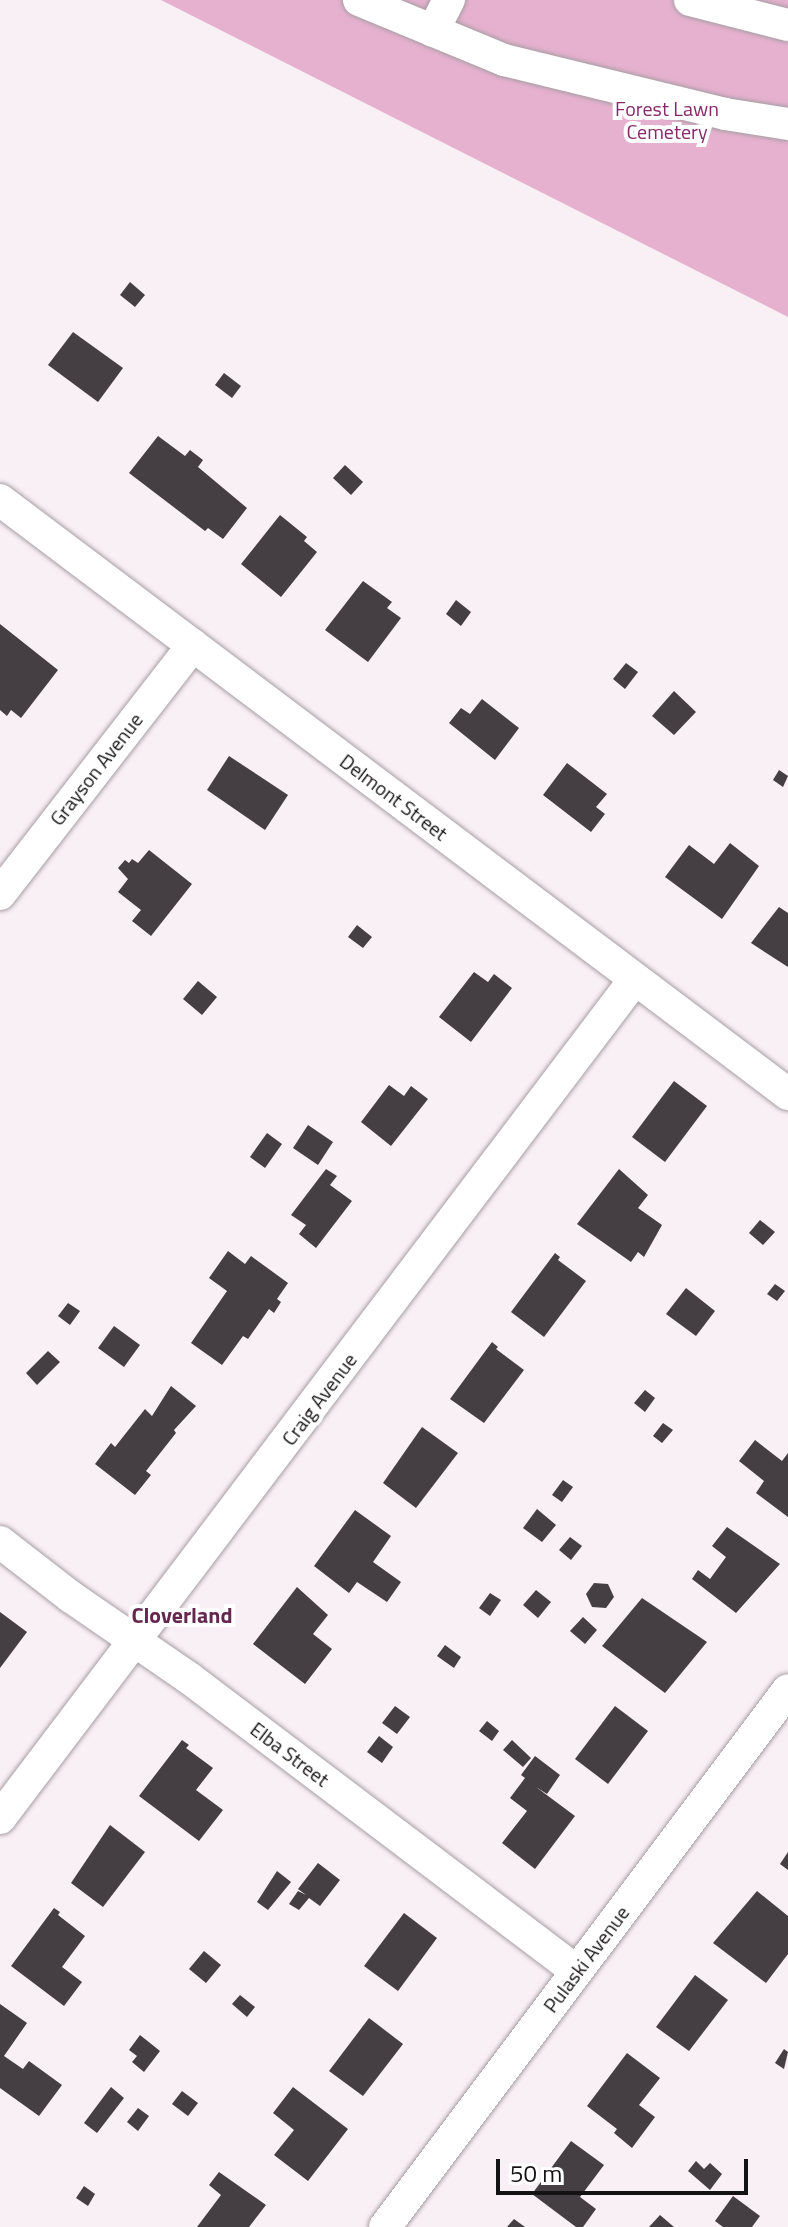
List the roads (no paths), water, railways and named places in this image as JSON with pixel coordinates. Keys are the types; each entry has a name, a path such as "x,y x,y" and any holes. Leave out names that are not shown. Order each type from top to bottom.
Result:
{"street":[{"path":"359,0 504,60 725,114 788,124"},
{"path":"433,31 449,0"},
{"path":"690,0 788,25"},
{"name":"Delmont Street","path":"0,500 788,1094"},
{"name":"Grayson Avenue","path":"0,894 193,645"},
{"name":"Craig Avenue","path":"0,1818 635,979"},
{"name":"Elba Street","path":"0,1542 189,1678 577,1971"},
{"name":"Pulaski Avenue","path":"385,2227 788,1690"}],"district":[{"name":"Cloverland","path":"182,1616"}],"park label":[{"name":"Forest Lawn Cemetery","path":"667,120"}]}
